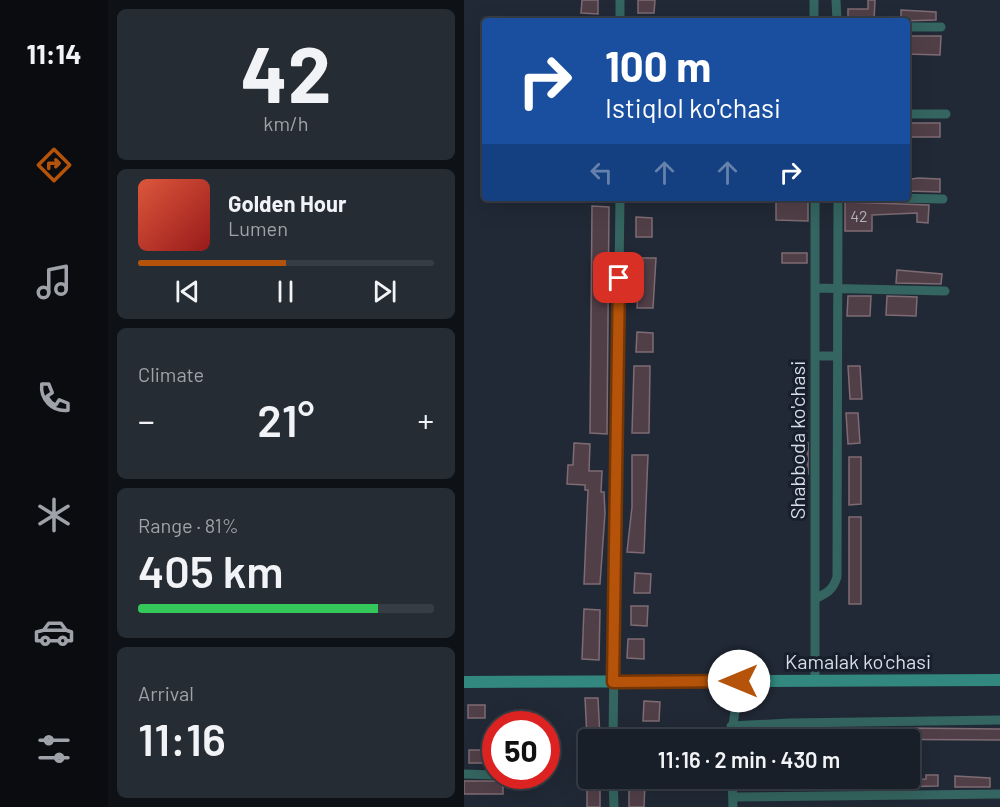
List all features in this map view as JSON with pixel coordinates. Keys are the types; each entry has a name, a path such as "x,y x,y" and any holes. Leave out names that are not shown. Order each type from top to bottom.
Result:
{"main road":[{"name":"Kamalak ko'chasi","path":"464,682 1001,680"}],"street":[{"path":"620,0 620,18"},
{"path":"814,0 814,18"},
{"path":"836,0 837,18"},
{"path":"910,27 941,27"},
{"path":"910,114 946,114"},
{"path":"910,198 942,199"},
{"path":"613,729 620,201"},
{"name":"Shabboda ko'chasi","path":"815,201 815,681"},
{"path":"815,599 828,592 837,577 838,201"},
{"path":"815,288 945,291"},
{"path":"815,356 836,356"},
{"path":"739,681 737,708 731,726 1001,720"},
{"path":"464,774 482,775"},
{"path":"613,789 614,807"},
{"path":"733,789 733,807"},
{"path":"733,797 1001,794"}],"building":[{"path":"582,0 598,0 598,14 581,13"},
{"path":"638,0 655,0 654,13 638,13"},
{"path":"868,0 875,0 874,18 848,18 848,9 868,9"},
{"path":"901,10 936,12 936,20 910,21 910,18 901,18"},
{"path":"910,36 941,36 940,55 910,54"},
{"path":"910,123 940,123 940,137 910,137"},
{"path":"910,179 940,179 940,192 910,191"},
{"path":"776,201 808,201 808,221 776,220"},
{"path":"845,202 929,205 928,223 917,222 917,213 872,215 872,231 845,231"},
{"path":"592,206 609,207 607,434 590,433"},
{"path":"636,217 652,218 652,237 636,237"},
{"path":"782,253 807,253 807,263 782,263"},
{"path":"639,258 656,258 653,308 637,308"},
{"path":"897,270 942,274 941,284 896,283"},
{"path":"848,296 871,296 870,316 847,316"},
{"path":"887,296 917,297 916,316 886,315"},
{"path":"637,332 653,333 653,352 636,352"},
{"path":"634,366 650,366 649,433 632,433"},
{"path":"848,366 860,366 862,399 850,399"},
{"path":"846,413 858,413 860,443 848,444"},
{"path":"574,443 590,444 589,471 602,471 601,492 604,492 605,513 600,584 584,584 588,490 585,490 585,485 567,484 568,465 573,465"},
{"path":"796,443 808,443 808,474 797,474"},
{"path":"632,455 648,455 644,553 627,552 632,507"},
{"path":"849,457 861,457 861,504 849,505"},
{"path":"849,517 861,517 861,604 849,604"},
{"path":"635,573 651,574 650,593 634,593"},
{"path":"631,606 648,606 647,626 631,625"},
{"path":"584,609 600,610 599,660 582,659"},
{"path":"628,639 644,639 644,659 627,658"},
{"path":"585,698 598,698 600,729 587,729"},
{"path":"644,701 660,702 659,721 643,721"},
{"path":"468,705 485,705 482,718 468,718"},
{"path":"905,728 1001,729 1001,740 920,740 920,729 838,729"},
{"path":"469,750 482,750 482,763 469,763"},
{"path":"926,775 938,775 938,786 920,786 920,779 926,779"},
{"path":"955,776 990,778 990,787 955,787"},
{"path":"464,781 482,781 482,789 503,789 503,794 464,794"},
{"path":"587,789 600,789 600,807 587,807"},
{"path":"629,789 645,789 644,807 629,807"},
{"path":"742,789 791,789 742,790"}],"route":[{"path":"619,278 613,682 739,681"}]}
